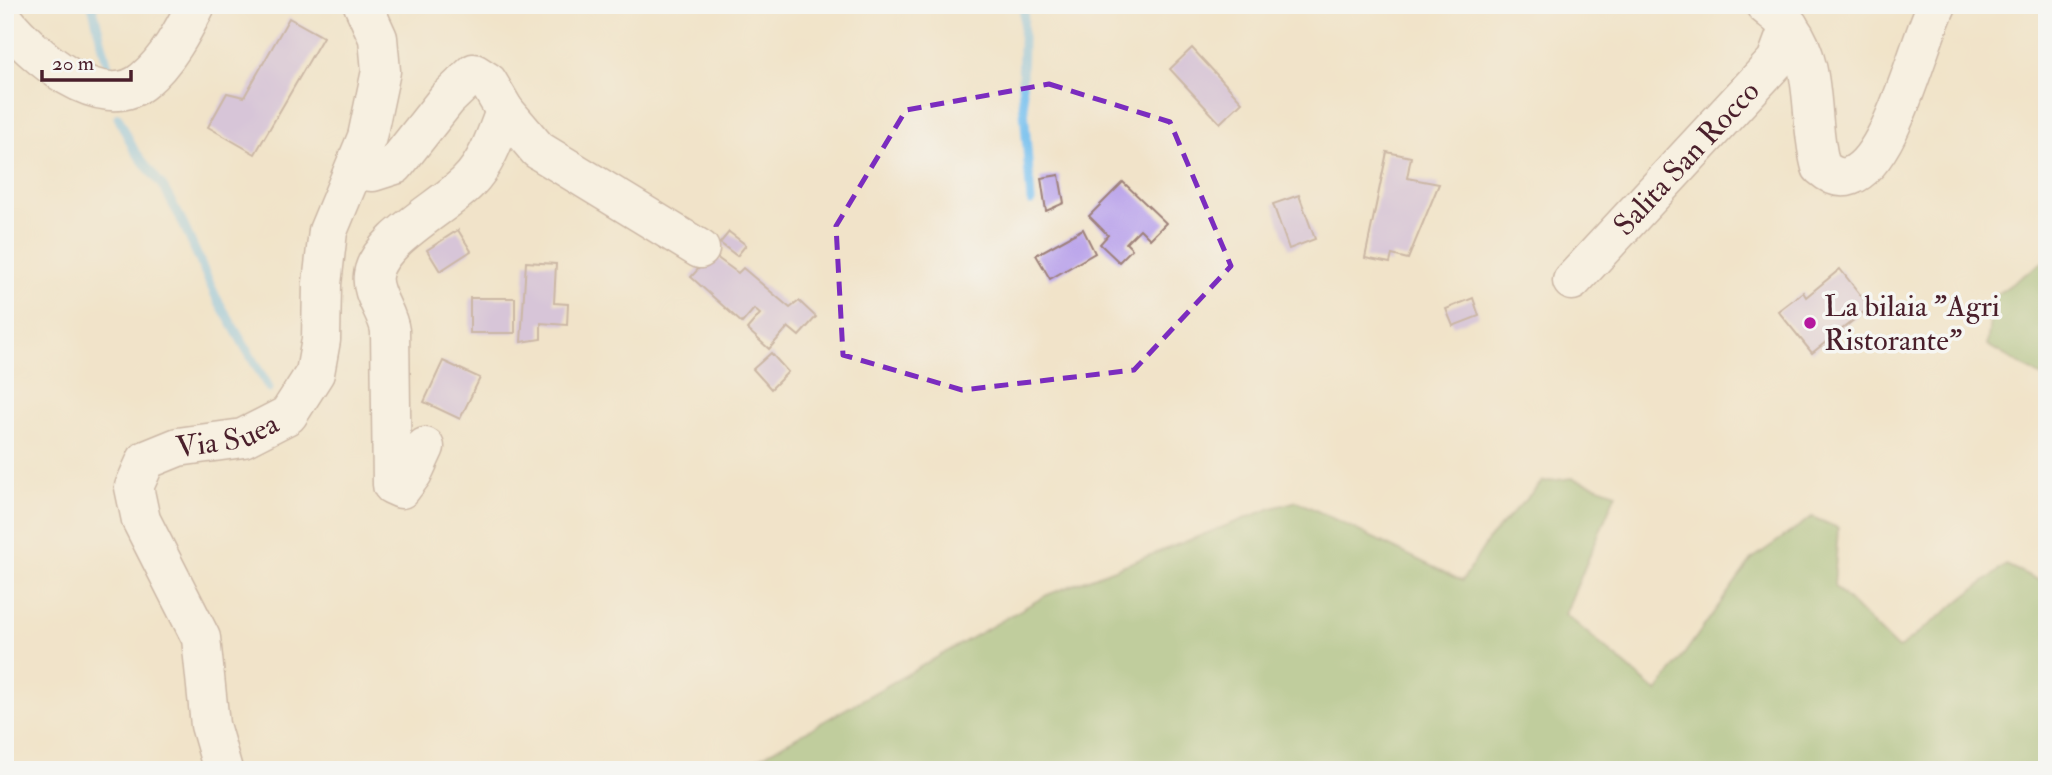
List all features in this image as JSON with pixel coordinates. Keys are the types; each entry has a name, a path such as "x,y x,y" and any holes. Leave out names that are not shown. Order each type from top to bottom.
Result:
{"street":[{"path":"5,21 41,58 82,85 123,91 144,81 180,36 196,5"},
{"name":"Via Suea","path":"223,770 210,724 201,638 141,520 134,487 146,460 178,447 243,438 288,415 315,373 321,340 321,285 328,231 368,137 381,71 378,38 363,5"},
{"name":"Salita San Rocco","path":"1777,16 1802,49 1815,111 1816,150 1821,167 1833,176 1850,176 1872,161 1893,123 1926,28 1937,5"},
{"name":"Salita San Rocco","path":"1572,281 1776,61 1777,16"},
{"path":"354,170 373,172 395,165 447,99 474,73 488,82 505,111 538,149 700,249"},
{"path":"425,447 413,473 401,489 392,485 390,331 373,275 387,249 470,181 493,145 505,111"}],"highlighted area":[{"path":"1049,84 1170,122 1231,266 1134,370 962,390 843,355 836,226 906,110"}],"green space":[{"path":"2047,259 2047,380 1987,345 1993,297"},
{"path":"1572,478 1616,493 1565,614 1657,692 1752,559 1812,517 1838,528 1834,586 1898,649 2006,565 2047,584 2047,770 738,770 1047,595 1272,508 1297,501 1462,581 1490,537 1542,482"}],"building":[{"path":"289,18 323,37 255,154 208,127 227,93 244,97"},
{"path":"1192,48 1242,102 1220,123 1170,69"},
{"path":"1387,152 1411,157 1407,178 1439,184 1408,259 1392,255 1390,263 1365,258"},
{"path":"1059,175 1064,203 1046,211 1041,178"},
{"path":"1123,182 1166,223 1150,239 1140,229 1126,243 1132,249 1119,262 1100,244 1108,235 1089,216"},
{"path":"1299,195 1315,239 1289,249 1273,204"},
{"path":"1083,229 1095,253 1050,279 1036,255"},
{"path":"458,230 471,251 440,271 427,250"},
{"path":"729,232 746,245 737,256 720,243"},
{"path":"712,254 738,273 743,268 790,308 799,301 816,317 799,336 788,327 769,349 747,329 760,314 754,309 742,323 691,277"},
{"path":"526,262 556,264 554,303 568,304 567,325 541,323 541,339 521,342"},
{"path":"1840,269 1870,307 1812,353 1778,311 1803,292 1806,297"},
{"path":"470,298 515,298 515,333 470,333"},
{"path":"1473,298 1479,316 1453,326 1446,309"},
{"path":"771,353 788,372 771,389 753,369"},
{"path":"443,361 480,378 460,419 424,402"}],"waterway":[{"path":"92,5 111,78"},
{"path":"1024,5 1022,84 1031,201"},
{"path":"118,117 134,150 163,187 180,217 216,297 269,388"}],"place":[{"name":"La bilaia \"Agri Ristorante\"","path":"1810,323"}]}
